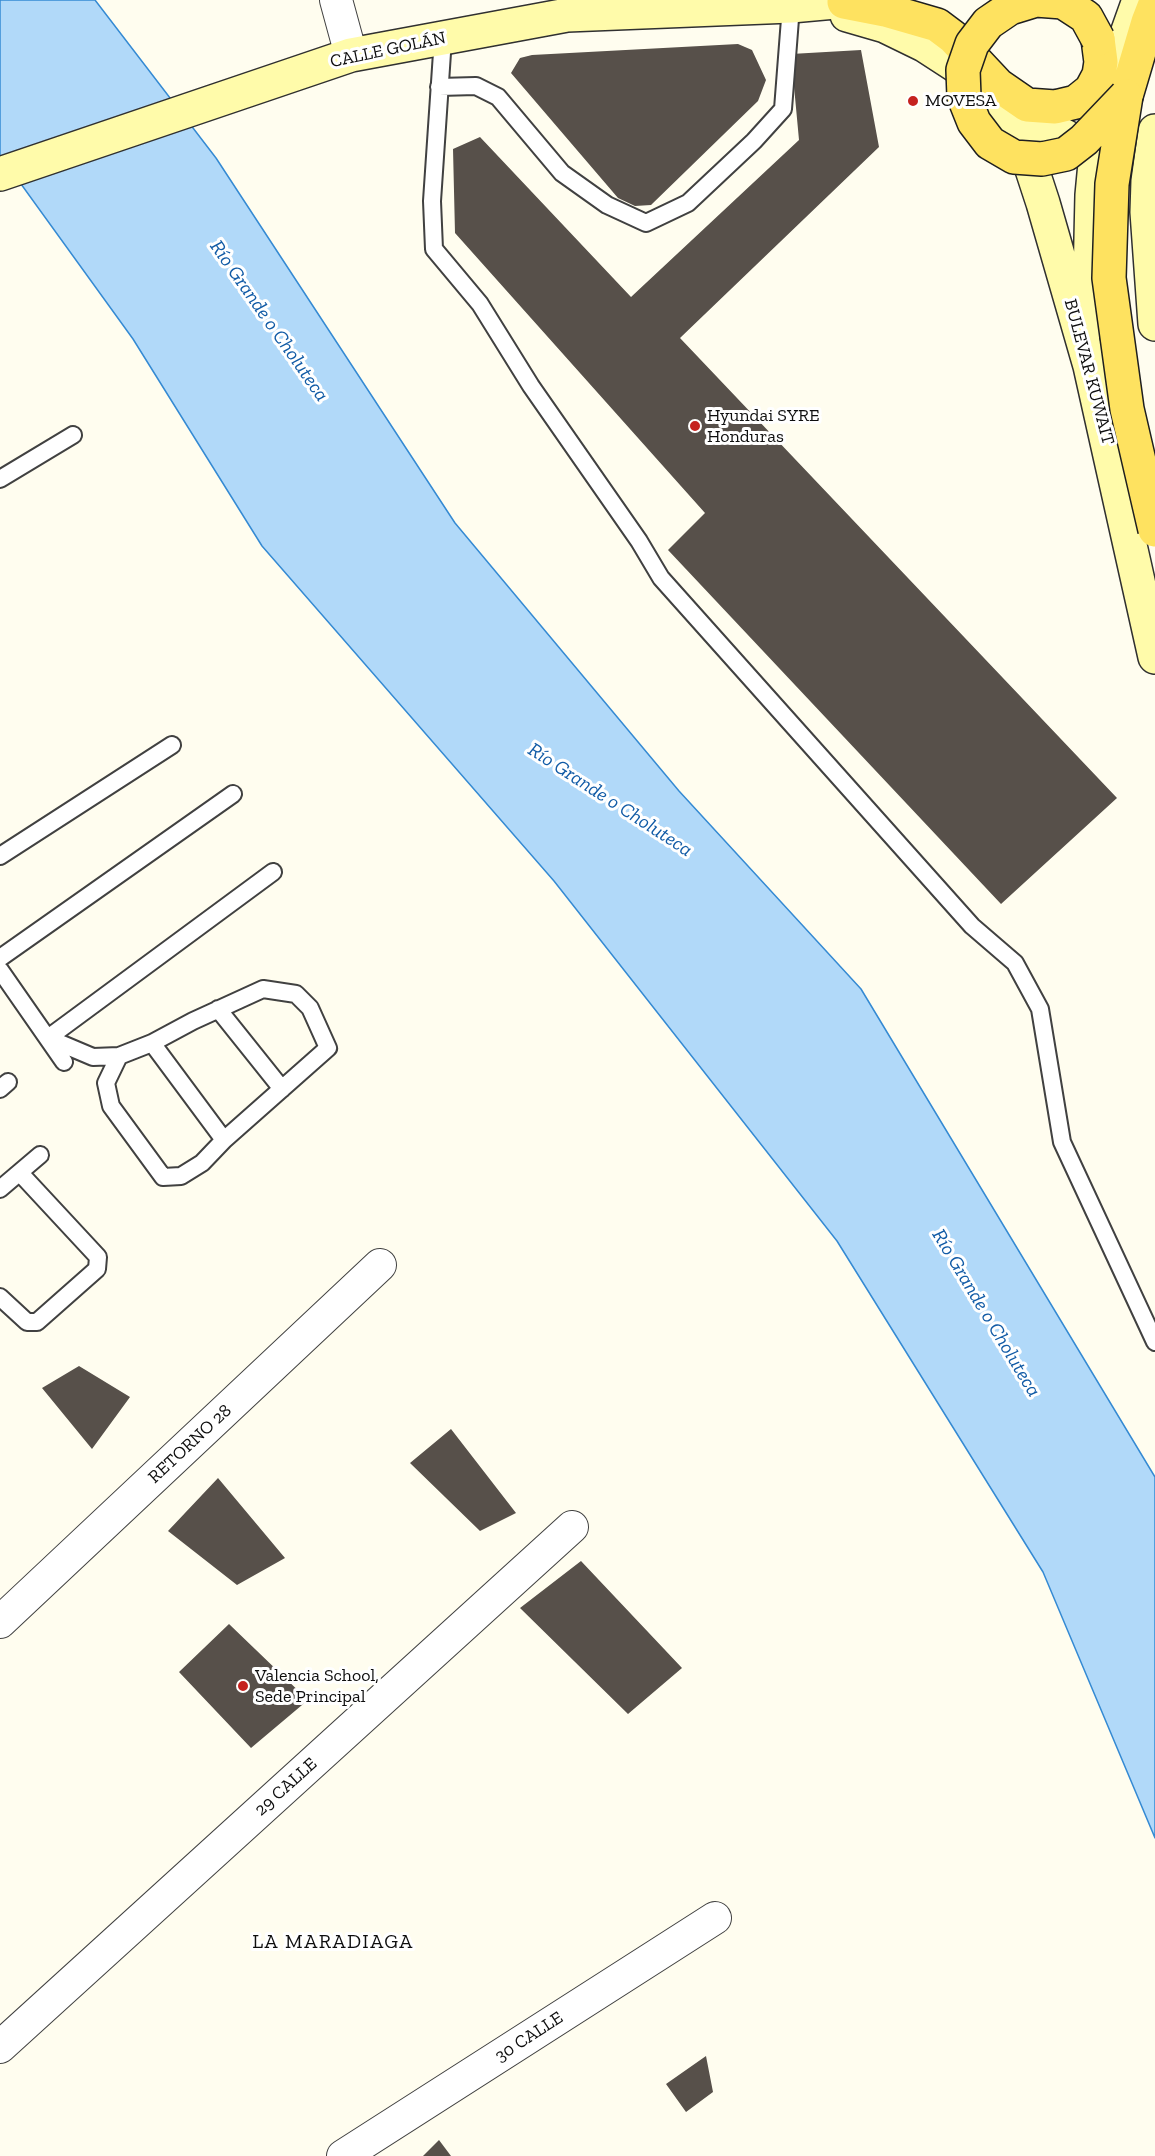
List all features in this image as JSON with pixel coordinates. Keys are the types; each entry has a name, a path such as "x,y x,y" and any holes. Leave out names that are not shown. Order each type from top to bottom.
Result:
{"main road":[{"path":"850,1 936,24 953,37 998,85 1027,105 1054,107 1076,102 1091,90 1099,75 1101,62 1098,39 1086,17 1063,2 1036,0 1010,8 988,23 972,44 963,70 964,97 974,122 990,143 1014,157 1042,159 1066,154 1084,140 1126,96"},
{"path":"1090,366 1092,195 1096,153 1124,42 1139,0"},
{"name":"CALLE GOLÁN","path":"0,174 339,59 567,15 792,6 850,1"},
{"path":"1155,4 1126,96 1112,184 1109,278 1127,409 1155,530"},
{"name":"CALLE GOLÁN","path":"792,6 843,14 885,26 924,45 952,63 993,99"},
{"path":"993,99 1151,182"},
{"name":"BULEVAR KUWAIT","path":"993,99 1024,146 1043,203 1090,366 1155,657"},
{"path":"1155,131 1147,212 1155,324"}],"street":[{"path":"336,0 339,59"},
{"name":"RETORNO 28","path":"0,1622 380,1265"},
{"name":"29 CALLE","path":"0,2047 572,1527"},
{"name":"30 CALLE","path":"344,2156 715,1918"}],"lane":[{"path":"439,87 476,86 498,97 562,172 607,205 646,223 688,203 754,141 783,109 792,6"},
{"path":"443,38 432,201 434,249 480,304 531,386 639,541 661,578 972,926 1015,963 1040,1009 1062,1142 1155,1342"},
{"path":"0,479 74,435"},
{"path":"0,856 172,745"},
{"path":"0,958 233,794"},
{"path":"48,1038 273,872"},
{"path":"0,970 64,1062"},
{"path":"48,1038 93,1057 119,1056 152,1043 263,989 296,994 310,1008 328,1048 224,1140 202,1163 181,1176 164,1177 111,1106 106,1083 119,1056"},
{"path":"218,1009 282,1089"},
{"path":"152,1043 224,1140"},
{"path":"0,1190 40,1155"},
{"path":"0,1297 27,1322 37,1322 97,1269 98,1257 20,1173"}],"water":[{"name":"Río Grande o Choluteca","path":"0,0 95,0 216,158 455,523 679,791 861,989 1155,1477 1155,1838 1043,1572 837,1241 554,881 262,546 133,339 0,155"}],"building":[{"path":"738,44 752,50 766,80 758,101 651,205 635,206 618,198 511,73 520,58 532,55"},
{"name":"Hyundai SYRE Honduras","path":"861,50 879,147 680,338 1117,798 1001,904 668,550 705,513 455,233 453,149 480,137 631,297 799,140 791,54"},
{"path":"79,1366 130,1397 92,1449 42,1388"},
{"path":"451,1429 516,1513 480,1531 410,1463"},
{"path":"218,1478 285,1558 237,1585 168,1531"},
{"path":"581,1561 682,1668 628,1714 520,1608"},
{"name":"Valencia School, Sede Principal","path":"229,1624 308,1700 251,1748 179,1672"},
{"path":"706,2056 713,2092 686,2112 666,2084"},
{"path":"439,2140 451,2156 423,2156"}],"place":[{"name":"MOVESA","path":"913,101"},
{"name":"Hyundai SYRE Honduras","path":"695,426"},
{"name":"Valencia School, Sede Principal","path":"243,1686"}],"district":[{"name":"LA MARADIAGA","path":"333,1942"}]}
